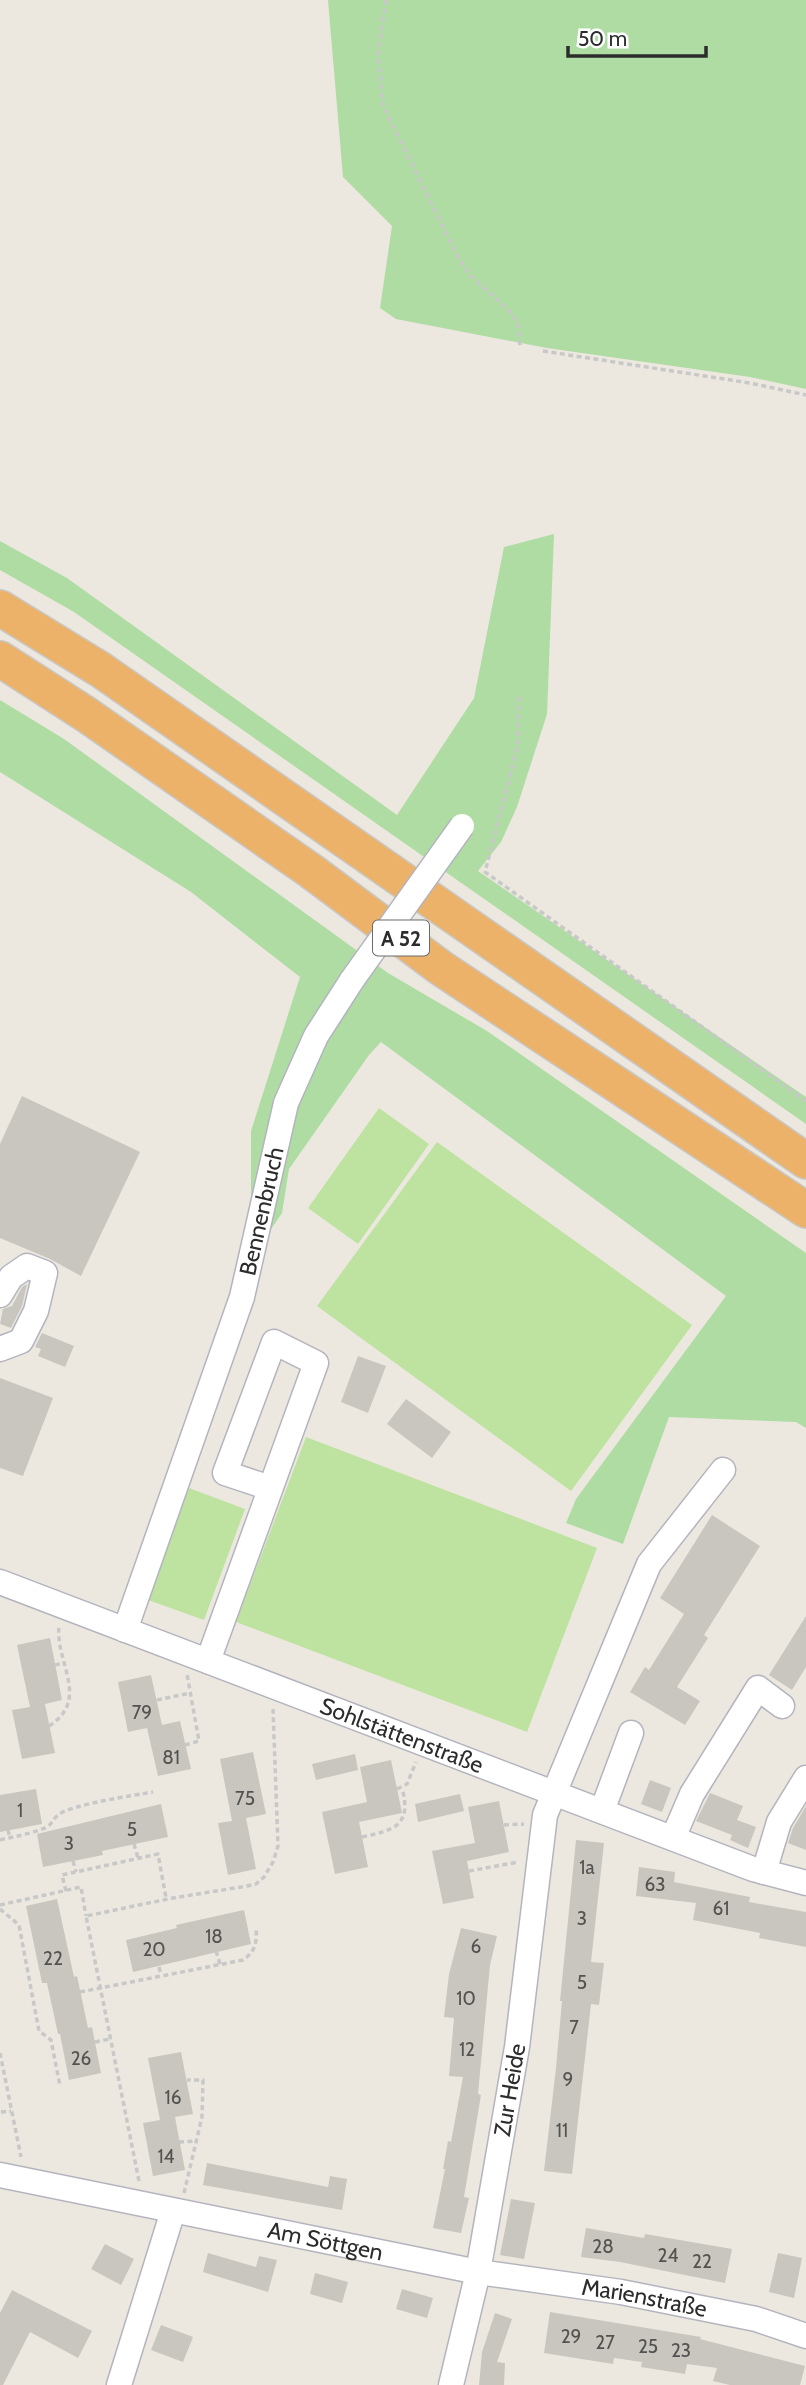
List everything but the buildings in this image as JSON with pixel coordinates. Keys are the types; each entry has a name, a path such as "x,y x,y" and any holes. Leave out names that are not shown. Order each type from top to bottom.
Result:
{"highway":[{"name":"A 52","path":"0,608 101,670 806,1161"},
{"name":"A 52","path":"0,659 87,715 289,855 441,968 806,1210"}],"street":[{"name":"Bennenbruch","path":"125,1630 242,1297 286,1104 316,1035 462,826"},
{"path":"0,1294 11,1277 27,1266 45,1273 36,1311 21,1341 0,1349"},
{"path":"208,1661 316,1363 274,1342 225,1473 270,1488"},
{"name":"Zur Heide","path":"451,2385 478,2272 517,2047 545,1815 649,1564 723,1470"},
{"name":"Sohlstättenstraße","path":"0,1582 764,1872 806,1883"},
{"path":"673,1838 692,1794 758,1688 782,1706"},
{"path":"602,1811 631,1733"},
{"path":"764,1872 779,1822 806,1778"},
{"name":"Am Söttgen","path":"0,2175 478,2272"},
{"path":"119,2385 176,2211"},
{"name":"Marienstraße","path":"478,2272 634,2295 757,2319 806,2336"}],"path":[{"path":"386,0 378,52 383,106 457,255 471,276 513,314 518,324 520,347"},
{"path":"543,351 750,383 806,395"},
{"path":"519,697 518,744 485,872 806,1101"},
{"path":"49,1726 61,1718 70,1700 58,1629 65,1607"},
{"path":"184,1651 200,1741 185,1745"},
{"path":"55,1665 64,1663"},
{"path":"86,1916 256,1884 264,1877 273,1862 279,1835 272,1708 275,1686"},
{"path":"157,1700 190,1693"},
{"path":"362,1837 387,1831 402,1821 406,1808 399,1788 407,1784 424,1744"},
{"path":"0,1840 47,1827 57,1815 82,1806 153,1792"},
{"path":"8,1830 10,1838"},
{"path":"134,1844 138,1858"},
{"path":"66,1891 62,1875 158,1854 166,1899"},
{"path":"469,1871 538,1859"},
{"path":"73,1861 76,1872"},
{"path":"0,1907 81,1887 144,2205"},
{"path":"0,1907 19,1925 39,2031 51,2040 60,2086"},
{"path":"80,1992 243,1960 251,1954 257,1942 256,1927"},
{"path":"216,1951 220,1964"},
{"path":"159,1967 161,1975"},
{"path":"95,2042 110,2039"},
{"path":"0,2053 26,2181"},
{"path":"176,2211 198,2141 202,2117 203,2080 187,2080"},
{"path":"1,2112 11,2111"},
{"path":"179,2142 198,2141"}],"green space":[{"path":"328,0 806,0 806,389 750,377 547,348 396,319 380,308 392,226 343,177"},
{"path":"554,534 547,714 517,807 501,842 478,871 806,1097 806,1124 74,612 0,570 0,541 67,578 397,815 474,698 504,547"},
{"path":"0,700 64,739 388,973 487,1031 806,1253 806,1428 796,1422 669,1417 623,1544 566,1523 576,1499 726,1296 381,1042 289,1169 282,1213 251,1259 251,1131 300,977 191,892 0,772"},
{"path":"379,1108 429,1144 358,1244 308,1208"},
{"path":"437,1142 692,1325 571,1491 317,1306"},
{"path":"306,1437 597,1548 527,1732 236,1622"},
{"path":"189,1488 245,1509 204,1620 148,1600"}]}
